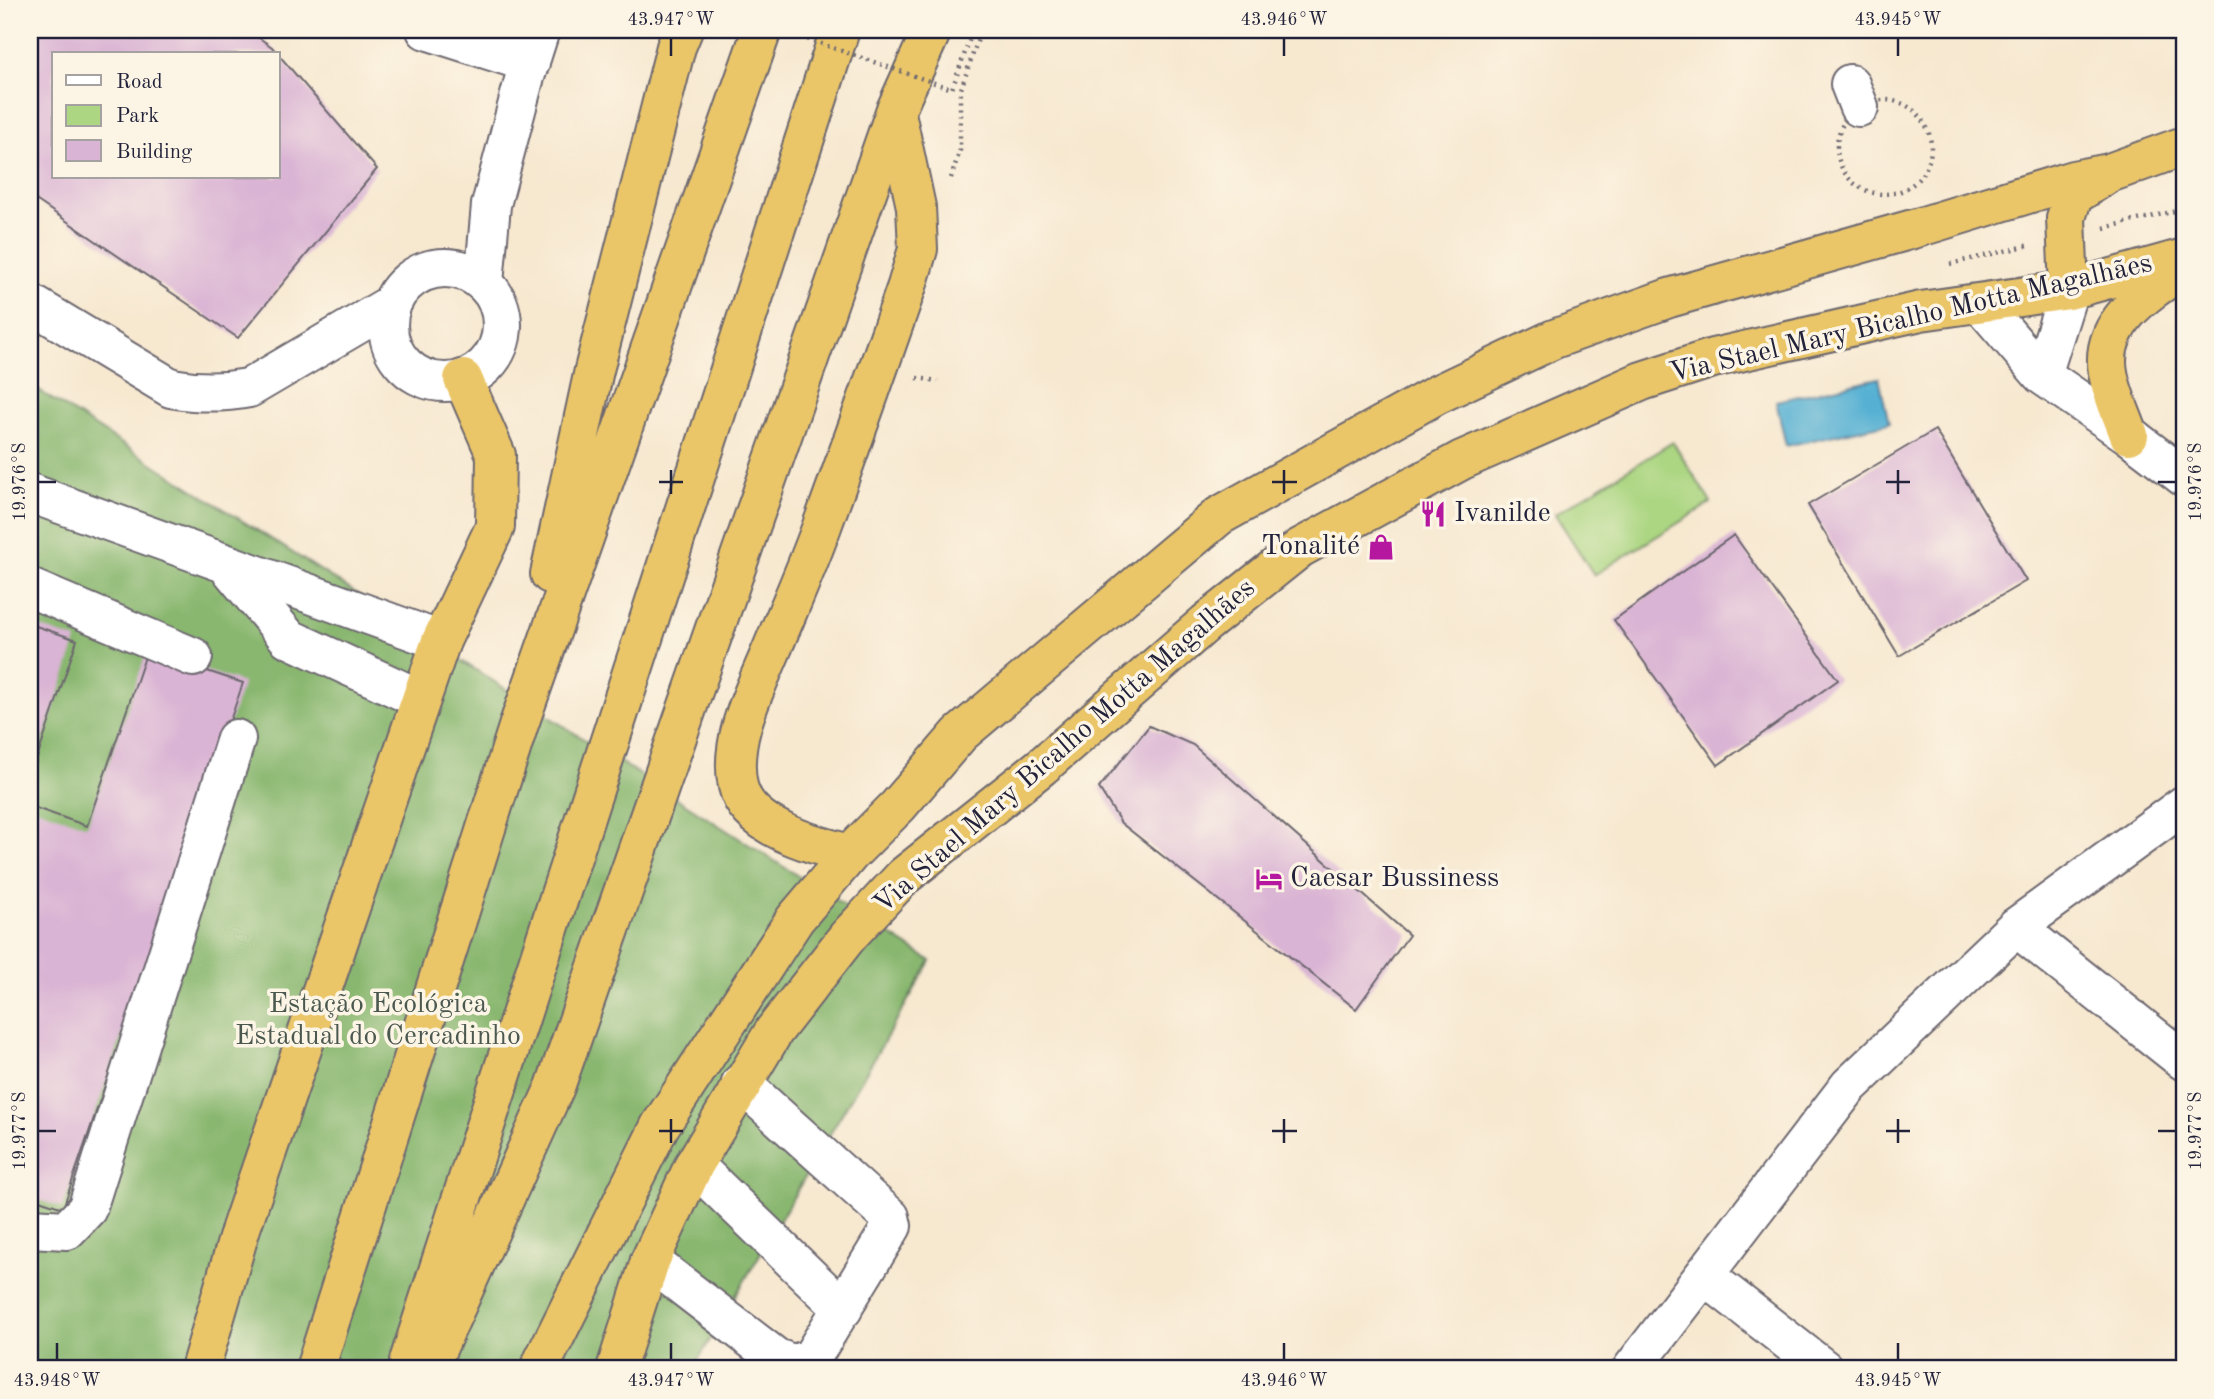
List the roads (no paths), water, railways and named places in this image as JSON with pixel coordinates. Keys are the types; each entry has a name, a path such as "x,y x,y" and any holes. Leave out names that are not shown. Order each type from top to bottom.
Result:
{"highway":[{"path":"519,724 594,370 676,47 683,30"},
{"path":"315,1369 519,724 762,30"},
{"path":"406,1369 840,30"},
{"path":"428,1369 555,1087 895,113 932,30"},
{"path":"850,854 795,837 767,823 749,809 738,788 736,759 741,728 752,695 821,529 918,249 916,206 895,113"},
{"path":"2069,290 2066,218 2073,196 2109,173 2184,146"},
{"name":"Via Stael Mary Bicalho Motta Magalhães","path":"539,1369 660,1126 795,919 850,854 898,806 960,734 1219,516 1438,394 1554,339 1669,298 1920,227 2073,180 2109,173"},
{"name":"Via Stael Mary Bicalho Motta Magalhães","path":"616,1369 650,1261 694,1165 774,1031 840,947 904,876 1041,767 1206,623 1300,548 1462,460 1642,380 1739,352 1921,311 2069,290 2184,258"},
{"path":"2129,435 2107,371 2109,339 2134,303 2184,268"},
{"path":"200,1369 241,1228 441,641 495,527 496,454 463,379"}],"street":[{"path":"426,30 535,46 491,205 467,275"},
{"path":"432,269 467,275 496,299 502,317 502,336 494,355 481,369 463,379 445,382 427,379 411,370 398,356 390,340 388,322 392,304 401,288 415,276 432,269"},
{"path":"2042,375 2069,290"},
{"path":"30,303 171,388 198,393 249,388 392,304"},
{"path":"1980,303 2042,375 2184,477"},
{"path":"30,493 441,641"},
{"path":"225,564 288,638 421,699"},
{"path":"30,589 193,657"},
{"path":"30,1228 67,1230 87,1209 236,739"},
{"path":"1632,1369 1849,1086 2016,927 2184,805"},
{"path":"2016,927 2184,1061"},
{"path":"650,1261 775,1357 794,1365 812,1357 892,1226 891,1217 741,1083"},
{"path":"694,1165 843,1309"},
{"path":"1705,1276 1824,1369"}],"water":[{"path":"1879,378 1889,423 1786,446 1776,401"}],"place":[{"name":"Ivanilde","path":"1433,514"},
{"name":"Tonalité","path":"1381,547"},
{"name":"Caesar Bussiness","path":"1269,879"}],"park label":[{"name":"Estação Ecológica Estadual do Cercadinho","path":"378,1021"}]}
